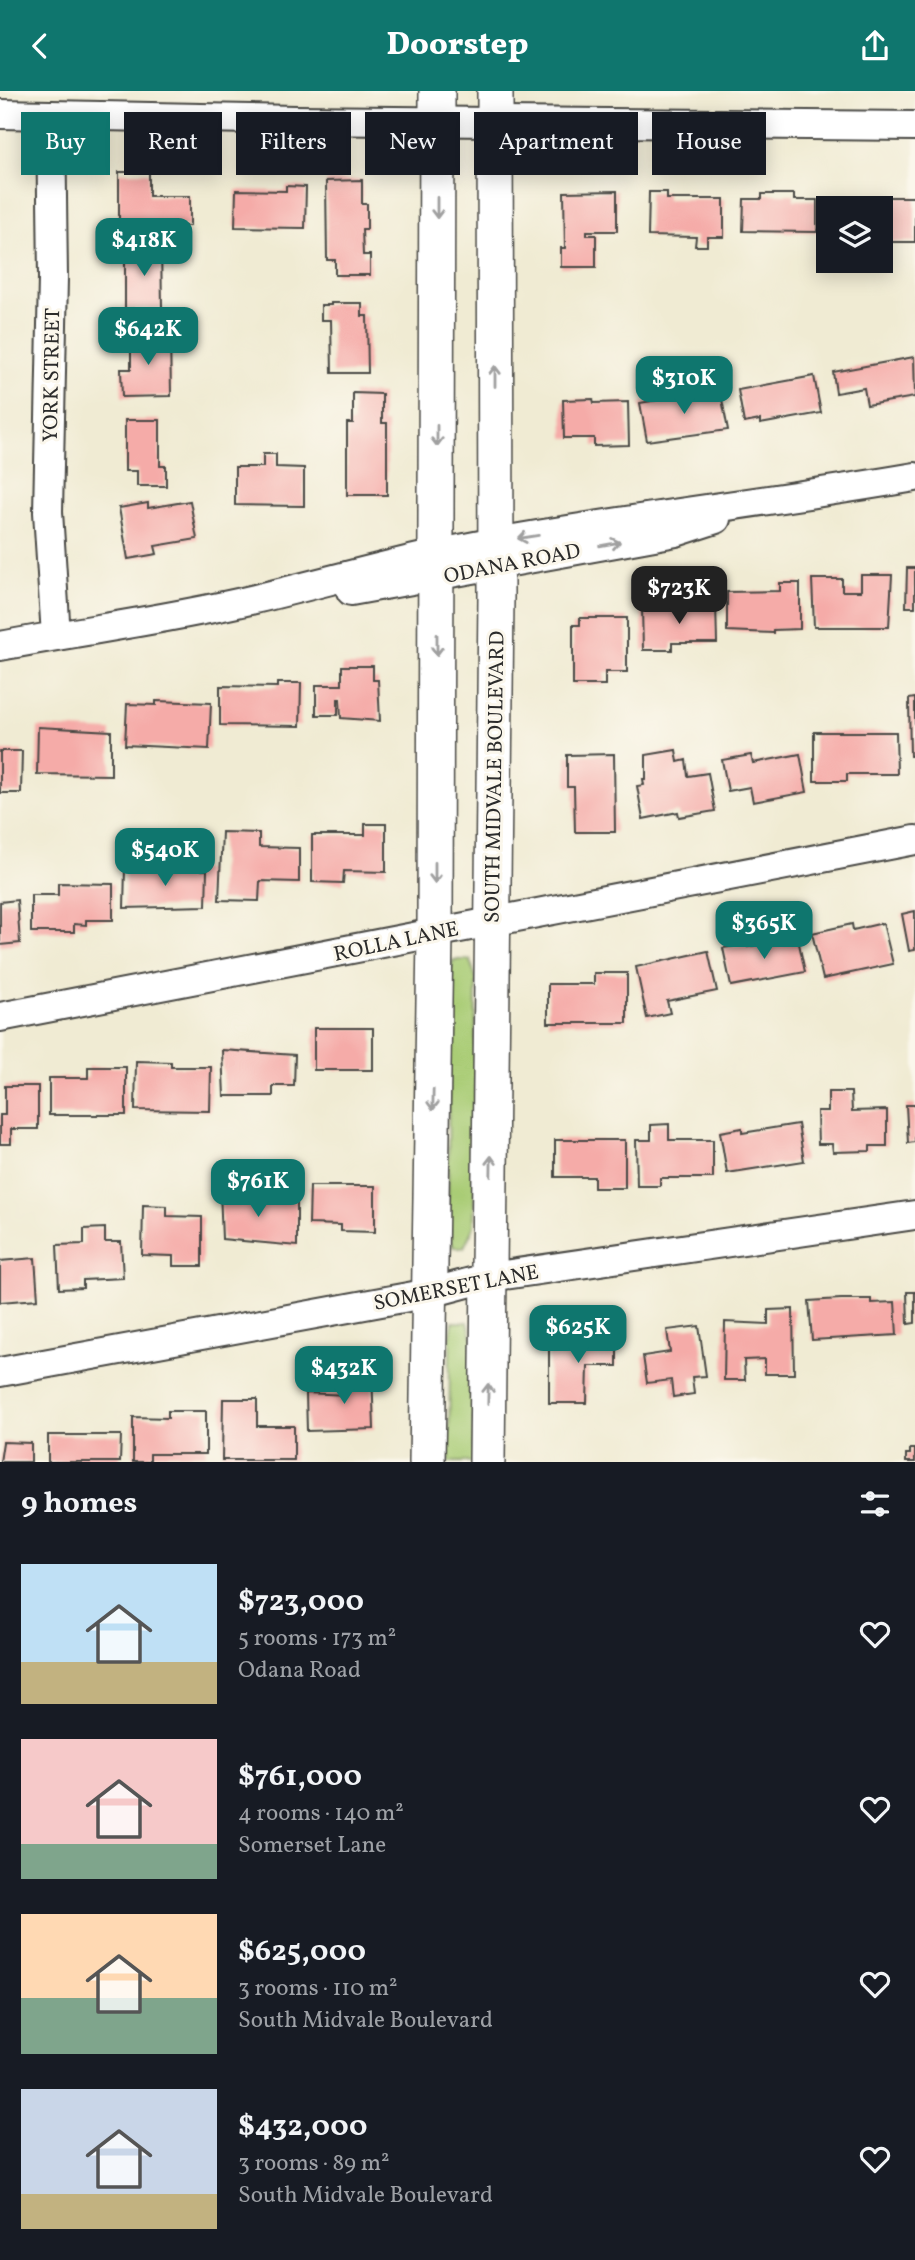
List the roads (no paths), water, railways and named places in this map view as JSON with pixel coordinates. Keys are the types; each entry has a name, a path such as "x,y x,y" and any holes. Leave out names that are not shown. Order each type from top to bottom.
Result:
{"main road":[{"path":"427,1462 435,935 437,105"},
{"name":"SOUTH MIDVALE BOULEVARD","path":"487,1462 493,919 495,106"}],"street":[{"path":"110,116 296,120 437,105 915,126"},
{"path":"0,114 21,114"},
{"name":"YORK STREET","path":"51,175 48,512 56,636"},
{"name":"ODANA ROAD","path":"0,646 495,553 676,532 765,502 915,477"},
{"name":"ROLLA LANE","path":"0,1017 435,935 493,919 532,915 915,840"},
{"name":"SOMERSET LANE","path":"0,1372 430,1293 490,1277 915,1215"}]}
